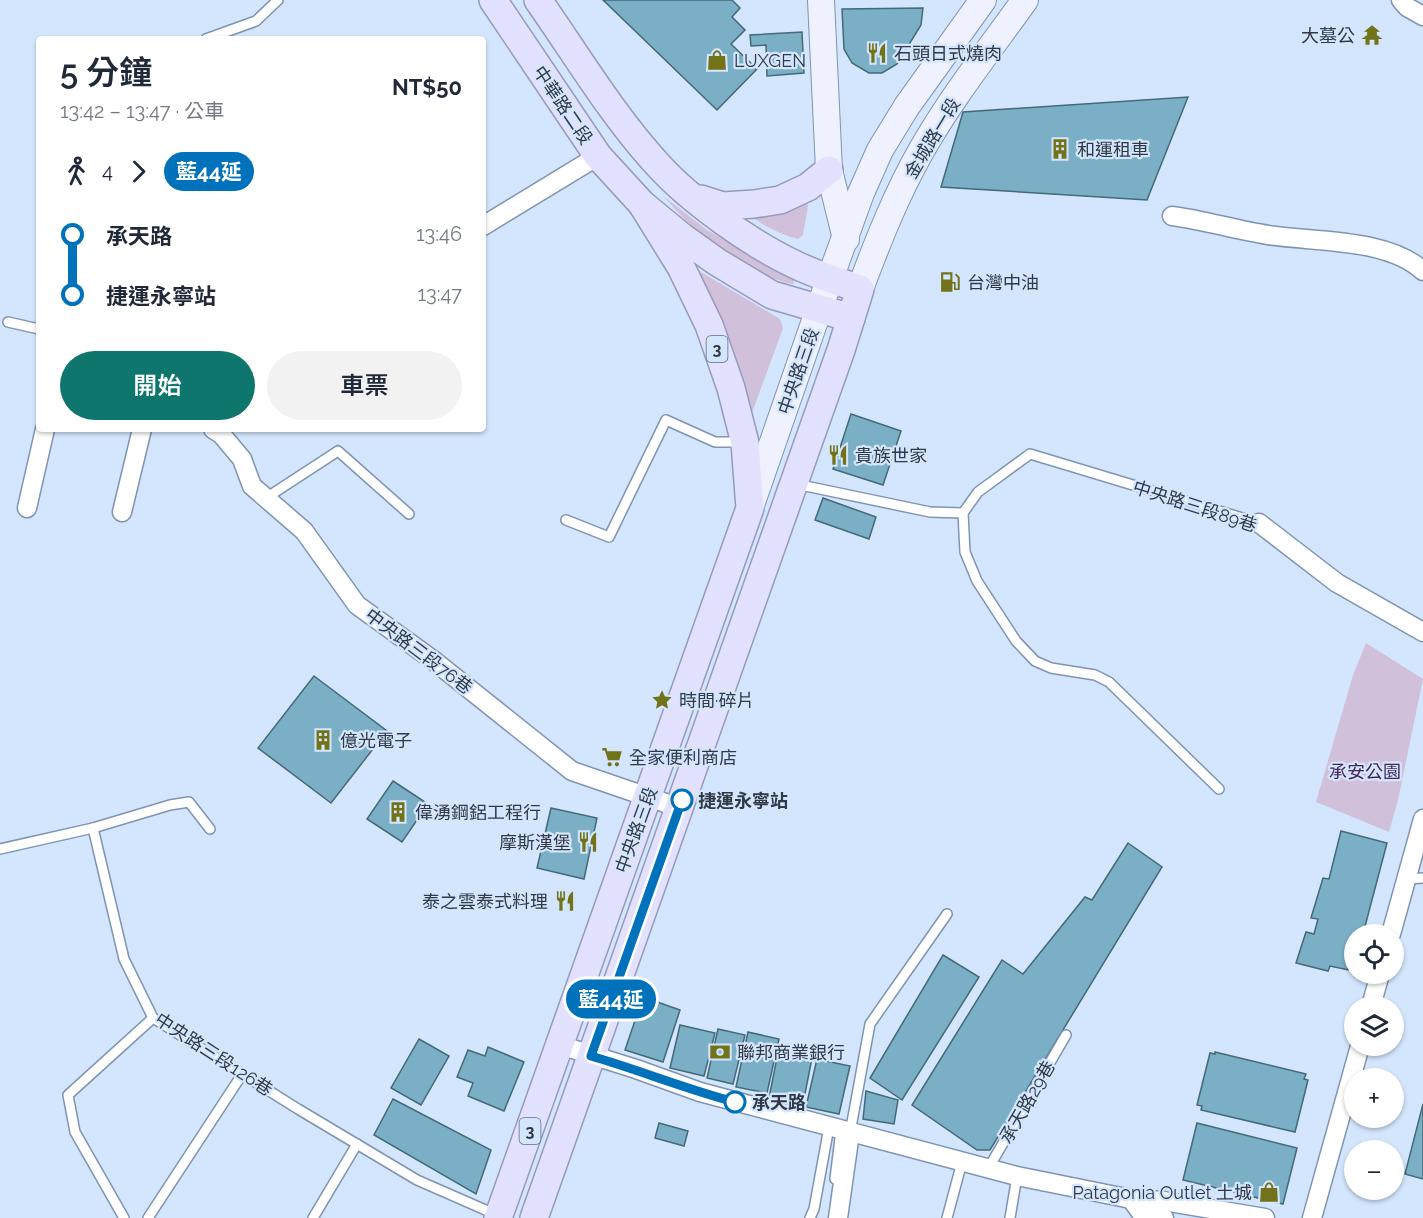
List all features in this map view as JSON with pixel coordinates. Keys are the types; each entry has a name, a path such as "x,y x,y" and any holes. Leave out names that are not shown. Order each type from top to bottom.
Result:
{"main road":[{"name":"中華路二段","path":"493,0 598,156 642,204"},
{"path":"538,0 626,126 660,167 731,226 761,246 792,264 860,289"},
{"path":"821,0 829,170 860,289"},
{"name":"金城路一段","path":"845,237 861,193 892,128 983,0"},
{"name":"金城路一段","path":"860,289 886,220 922,149 944,113 1026,0"},
{"path":"694,197 723,206 780,200 808,187 829,170"},
{"name":"3","path":"642,204 682,237 744,280 771,295 851,318"},
{"name":"3","path":"642,204 681,267 709,326 731,388 745,443 750,508"},
{"name":"中央路三段","path":"501,1217 845,237"},
{"name":"中央路三段","path":"534,1218 680,808 860,289"}],"street":[{"path":"1401,0 1407,7 1423,16"},
{"path":"486,224 598,156"},
{"path":"1172,216 1266,235 1378,247 1414,262 1423,272"},
{"path":"27,508 44,432"},
{"path":"122,512 141,432"},
{"name":"中央路三段76巷","path":"218,432 242,459 252,486 304,531 357,605 433,660 572,771 680,808"},
{"name":"中央路三段89巷","path":"1259,524 1337,584 1423,632"},
{"path":"1395,924 1415,879 1423,819"},
{"path":"560,1045 700,1092 988,1169 1131,1199 1163,1201 1265,1218"},
{"path":"1312,1218 1357,1056"},
{"path":"838,1218 840,1130"},
{"path":"1127,1218 1131,1199"},
{"path":"1131,1199 1142,1214 1164,1218"}],"lane":[{"path":"214,36 256,21 278,0"},
{"path":"8,322 36,328"},
{"path":"566,520 609,537 666,420 715,442 745,443"},
{"path":"266,498 338,452 409,514"},
{"name":"中央路三段89巷","path":"963,513 978,492 1030,454 1259,524"},
{"path":"794,483 930,512 963,513 964,552 977,581 1016,641 1035,661 1051,668 1095,675 1109,682 1219,789"},
{"path":"0,849 93,828 170,805 189,802 210,829"},
{"name":"中央路三段126巷","path":"93,828 124,959 153,1018 417,1180 501,1217"},
{"path":"810,1218 840,1130 870,1024 947,914"},
{"path":"124,1218 75,1132 68,1095 153,1018"},
{"name":"承天路29巷","path":"988,1169 1066,1035"},
{"path":"148,1218 243,1073"},
{"path":"830,1218 840,1130"},
{"path":"313,1218 357,1144"},
{"path":"947,1218 962,1162"},
{"path":"1010,1218 1017,1176"}],"green space":[{"path":"662,195 707,230 795,277 793,284 768,276 726,252 688,222"},
{"path":"807,202 803,235 798,239 771,229 746,213"},
{"path":"701,272 780,319 783,328 752,413 730,341 698,276"},
{"name":"承安公園","path":"1366,643 1423,679 1398,800 1389,832 1316,802 1353,675"}],"building":[{"path":"603,0 732,0 740,8 732,17 745,30 731,44 757,69 717,110"},
{"path":"923,8 921,25 897,64 882,73 869,73 852,63 844,49 842,9"},
{"path":"802,32 804,73 767,76 766,45 751,46 750,35"},
{"name":"和運租車","path":"1188,97 1147,200 941,187 963,112"},
{"path":"851,414 901,431 883,485 833,469"},
{"path":"823,498 876,517 869,539 815,520"},
{"name":"億光電子","path":"314,676 387,731 331,803 258,748"},
{"name":"偉湧鋼鋁工程行","path":"393,781 428,804 402,842 367,819"},
{"path":"551,808 597,818 584,879 537,868"},
{"path":"1341,831 1387,843 1366,924 1344,924 1344,969 1330,966 1328,971 1296,963 1306,932 1314,934 1318,919 1311,918 1323,878 1329,879"},
{"path":"1128,843 1162,867 990,1150 977,1150 912,1105 1002,960 1023,974 1085,897 1092,900"},
{"path":"943,955 979,977 902,1100 870,1078"},
{"path":"643,997 680,1010 663,1062 625,1050"},
{"path":"680,1025 715,1033 704,1076 670,1068"},
{"path":"718,1029 745,1035 733,1084 707,1078"},
{"path":"748,1032 779,1039 767,1093 736,1087"},
{"path":"419,1039 449,1056 421,1105 391,1088"},
{"path":"488,1047 524,1062 504,1111 468,1096 473,1083 457,1077 468,1050 485,1056"},
{"path":"779,1047 813,1053 803,1104 769,1098"},
{"path":"1215,1052 1306,1074 1304,1079 1308,1080 1295,1132 1201,1110 1202,1106 1197,1105 1210,1053 1215,1054"},
{"path":"817,1059 850,1066 839,1114 806,1107"},
{"path":"866,1091 898,1100 894,1124 863,1119"},
{"path":"393,1099 491,1150 476,1194 374,1135"},
{"path":"1423,1104 1423,1179 1405,1174"},
{"path":"659,1123 688,1131 684,1146 655,1138"},
{"path":"1197,1123 1297,1148 1283,1204 1183,1180"}],"bus line":[{"name":"藍44延","path":"682,800 591,1056 735,1102"}],"place":[{"name":"大墓公","path":"1372,35"},
{"name":"石頭日式燒肉","path":"877,53"},
{"name":"LUXGEN","path":"717,60"},
{"name":"和運租車","path":"1060,149"},
{"name":"台灣中油","path":"950,282"},
{"name":"貴族世家","path":"838,455"},
{"name":"時間·碎片","path":"662,700"},
{"name":"億光電子","path":"323,740"},
{"name":"全家便利商店","path":"612,757"},
{"name":"捷運永寧站","path":"682,800"},
{"name":"偉湧鋼鋁工程行","path":"398,812"},
{"name":"摩斯漢堡","path":"588,842"},
{"name":"泰之雲泰式料理","path":"565,901"},
{"name":"聯邦商業銀行","path":"720,1052"},
{"name":"承天路","path":"735,1102"},
{"name":"Patagonia Outlet 土城","path":"1269,1192"}]}
